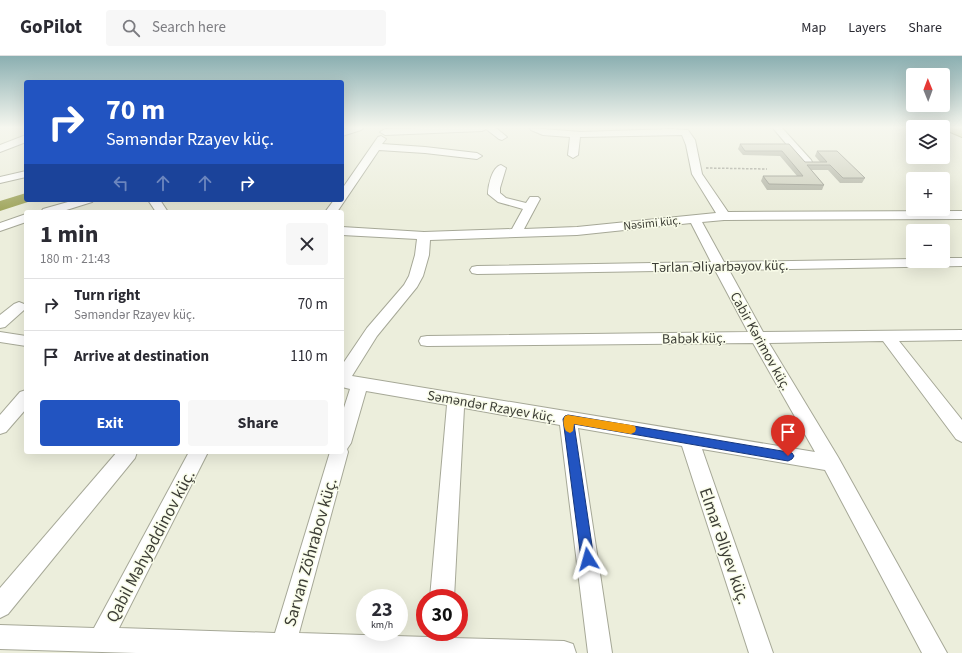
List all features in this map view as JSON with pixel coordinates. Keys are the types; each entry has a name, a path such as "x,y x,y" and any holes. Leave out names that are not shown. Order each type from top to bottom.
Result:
{"street":[{"path":"344,194 370,156"},
{"path":"693,156 694,168 724,216"},
{"path":"802,156 807,162"},
{"path":"501,168 494,188 494,194 502,200 532,203 516,233"},
{"path":"0,180 24,174"},
{"path":"54,210 81,202"},
{"name":"Nəsimi küç.","path":"344,231 424,236 577,231 724,216 962,215"},
{"name":"Cabir Kərimov küç.","path":"694,218 758,337 831,463 935,653"},
{"path":"0,226 24,219"},
{"path":"344,376 372,332 410,287 416,276 422,255 424,236"},
{"name":"Tərlan Əliyarbəyov küç.","path":"477,270 962,262"},
{"path":"0,323 19,307"},
{"name":"Babək küç.","path":"426,341 962,335"},
{"path":"887,336 962,434"},
{"path":"0,337 24,341"},
{"name":"Səməndər Rzayev küç.","path":"344,380 360,384 831,463"},
{"path":"344,436 360,384"},
{"path":"0,427 24,399"},
{"path":"443,589 456,400"},
{"path":"568,419 600,653"},
{"name":"Elmar Əliyev küç.","path":"689,439 762,653"},
{"path":"0,606 126,454"},
{"name":"Qabil Məhyəddinov küç.","path":"100,640 198,454"},
{"name":"Sarvan Zöhrabov küç.","path":"282,649 339,454"},
{"path":"0,638 100,640 128,647 282,649 439,645 564,653"}],"path":[{"path":"694,168 767,168"}],"building":[{"path":"786,156 800,156 805,162 827,162 821,156 842,156 865,178 843,178 830,165 807,165 824,185 769,184 763,176 803,176"}],"waterway":[{"path":"0,206 24,199"}],"slow traffic":[{"path":"570,428 568,419 631,429"}],"route":[{"path":"588,559 568,419 788,456"}]}
